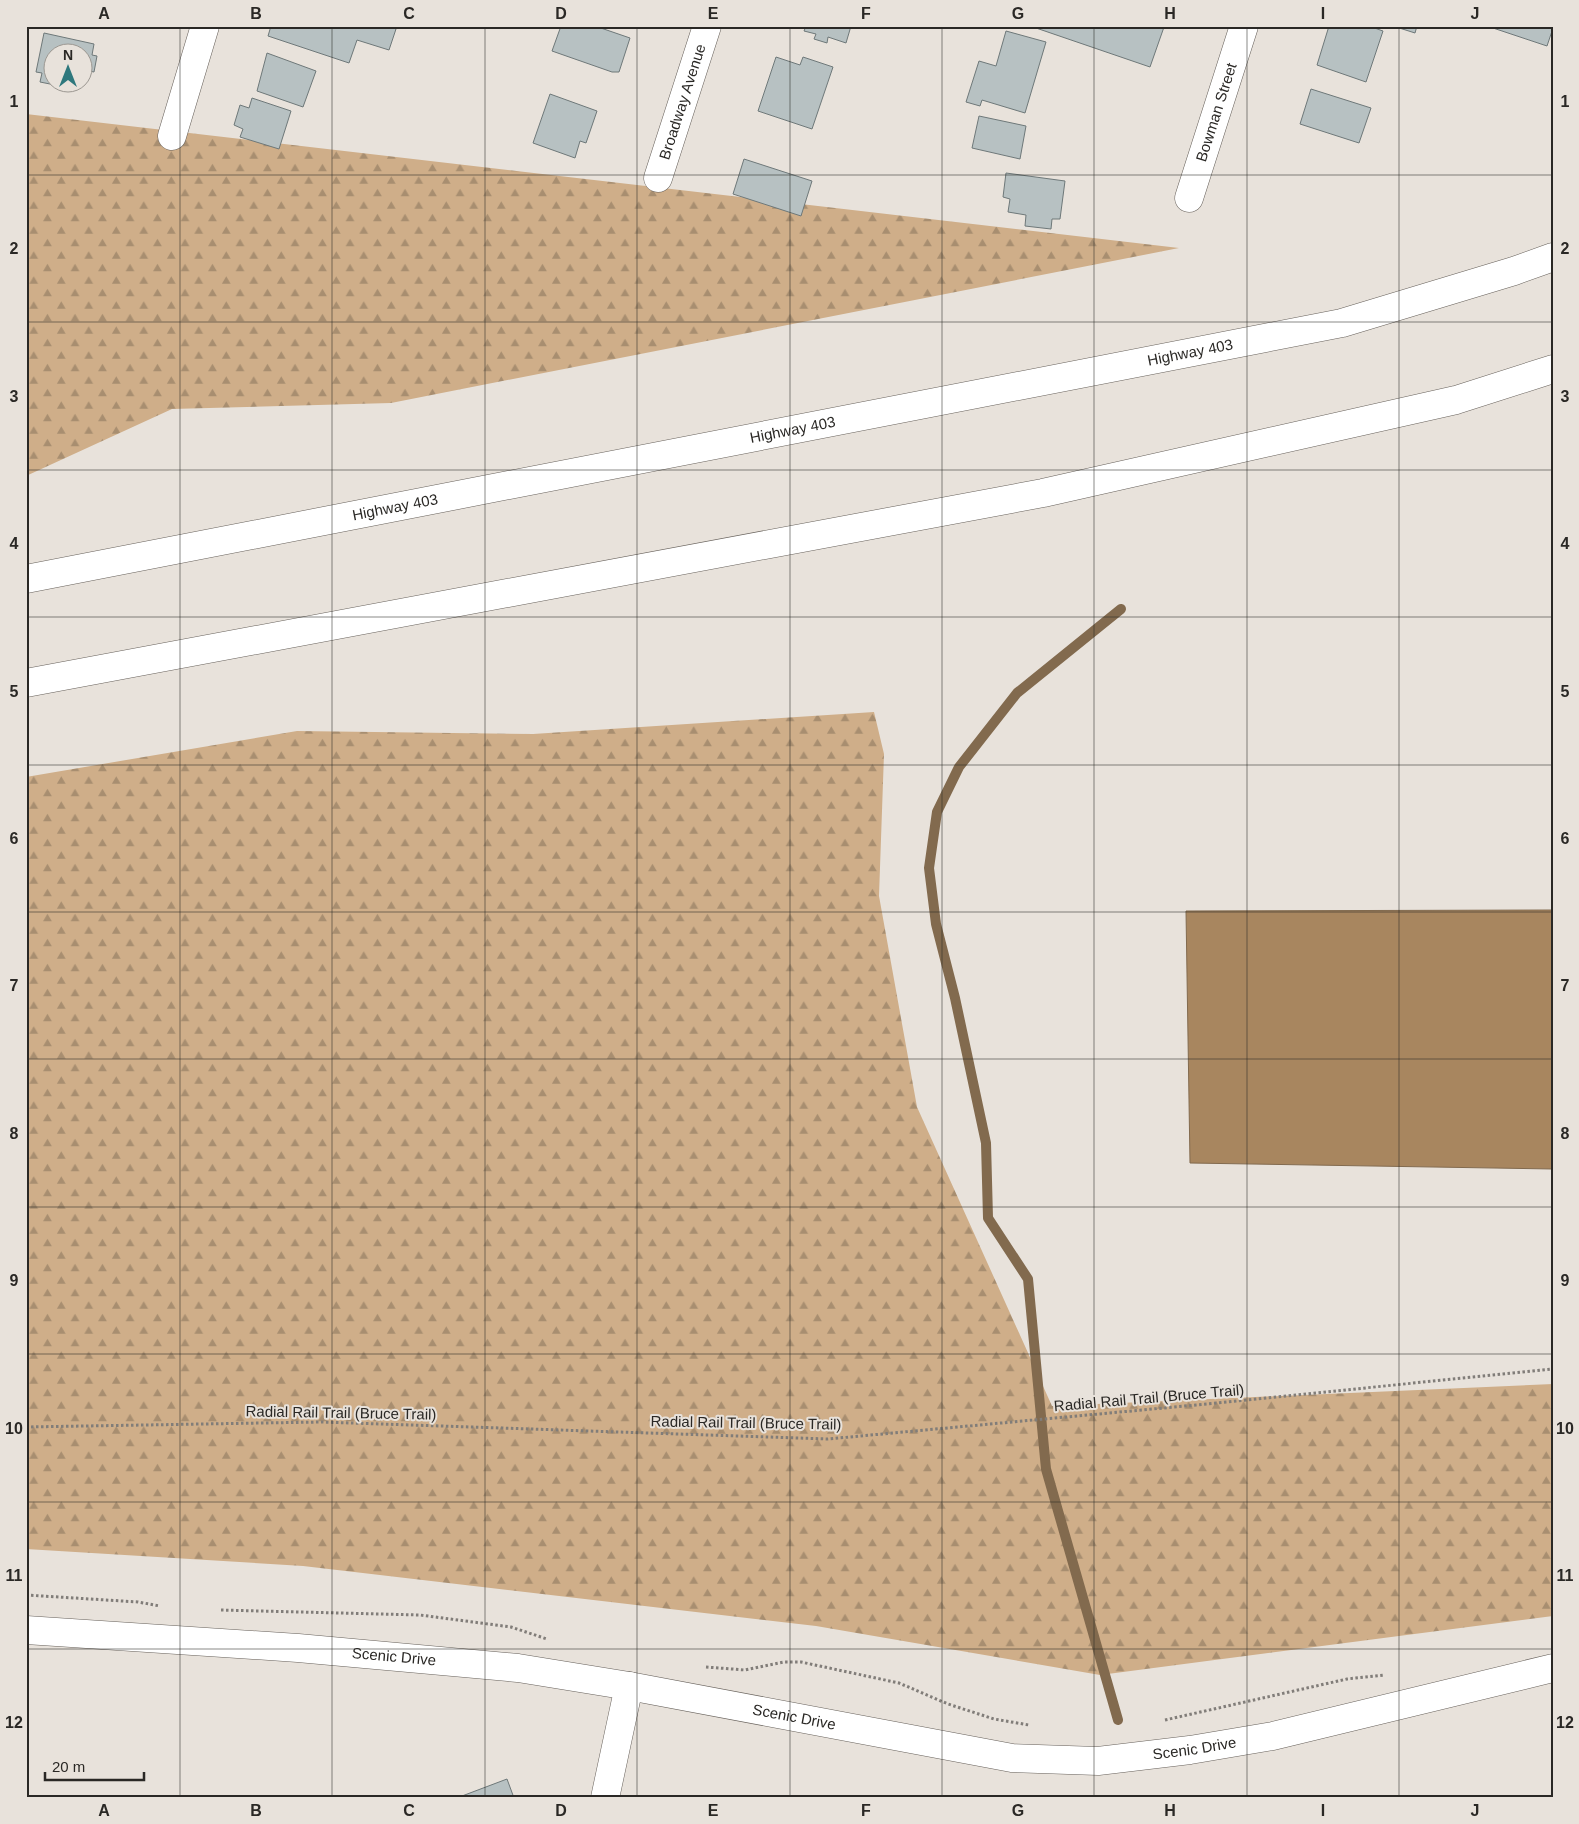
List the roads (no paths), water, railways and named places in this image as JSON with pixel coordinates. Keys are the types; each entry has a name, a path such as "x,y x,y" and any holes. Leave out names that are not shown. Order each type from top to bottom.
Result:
{"main road":[{"path":"172,136 205,26"},
{"name":"Broadway Avenue","path":"658,178 707,26"},
{"name":"Bowman Street","path":"1189,198 1244,26"},
{"name":"Highway 403","path":"26,579 1342,323 1514,271 1553,257"},
{"path":"26,683 1043,493 1456,400 1553,368"},
{"name":"Scenic Drive","path":"26,1630 298,1648 518,1668 629,1686 1012,1758 1098,1761 1190,1750 1274,1736 1553,1668"},
{"path":"605,1798 629,1686"}],"waterway":[{"path":"1118,1720 1046,1469 1028,1279 988,1218 986,1143 955,998 936,924 929,868 937,812 959,767 1017,693 1121,609"}]}
